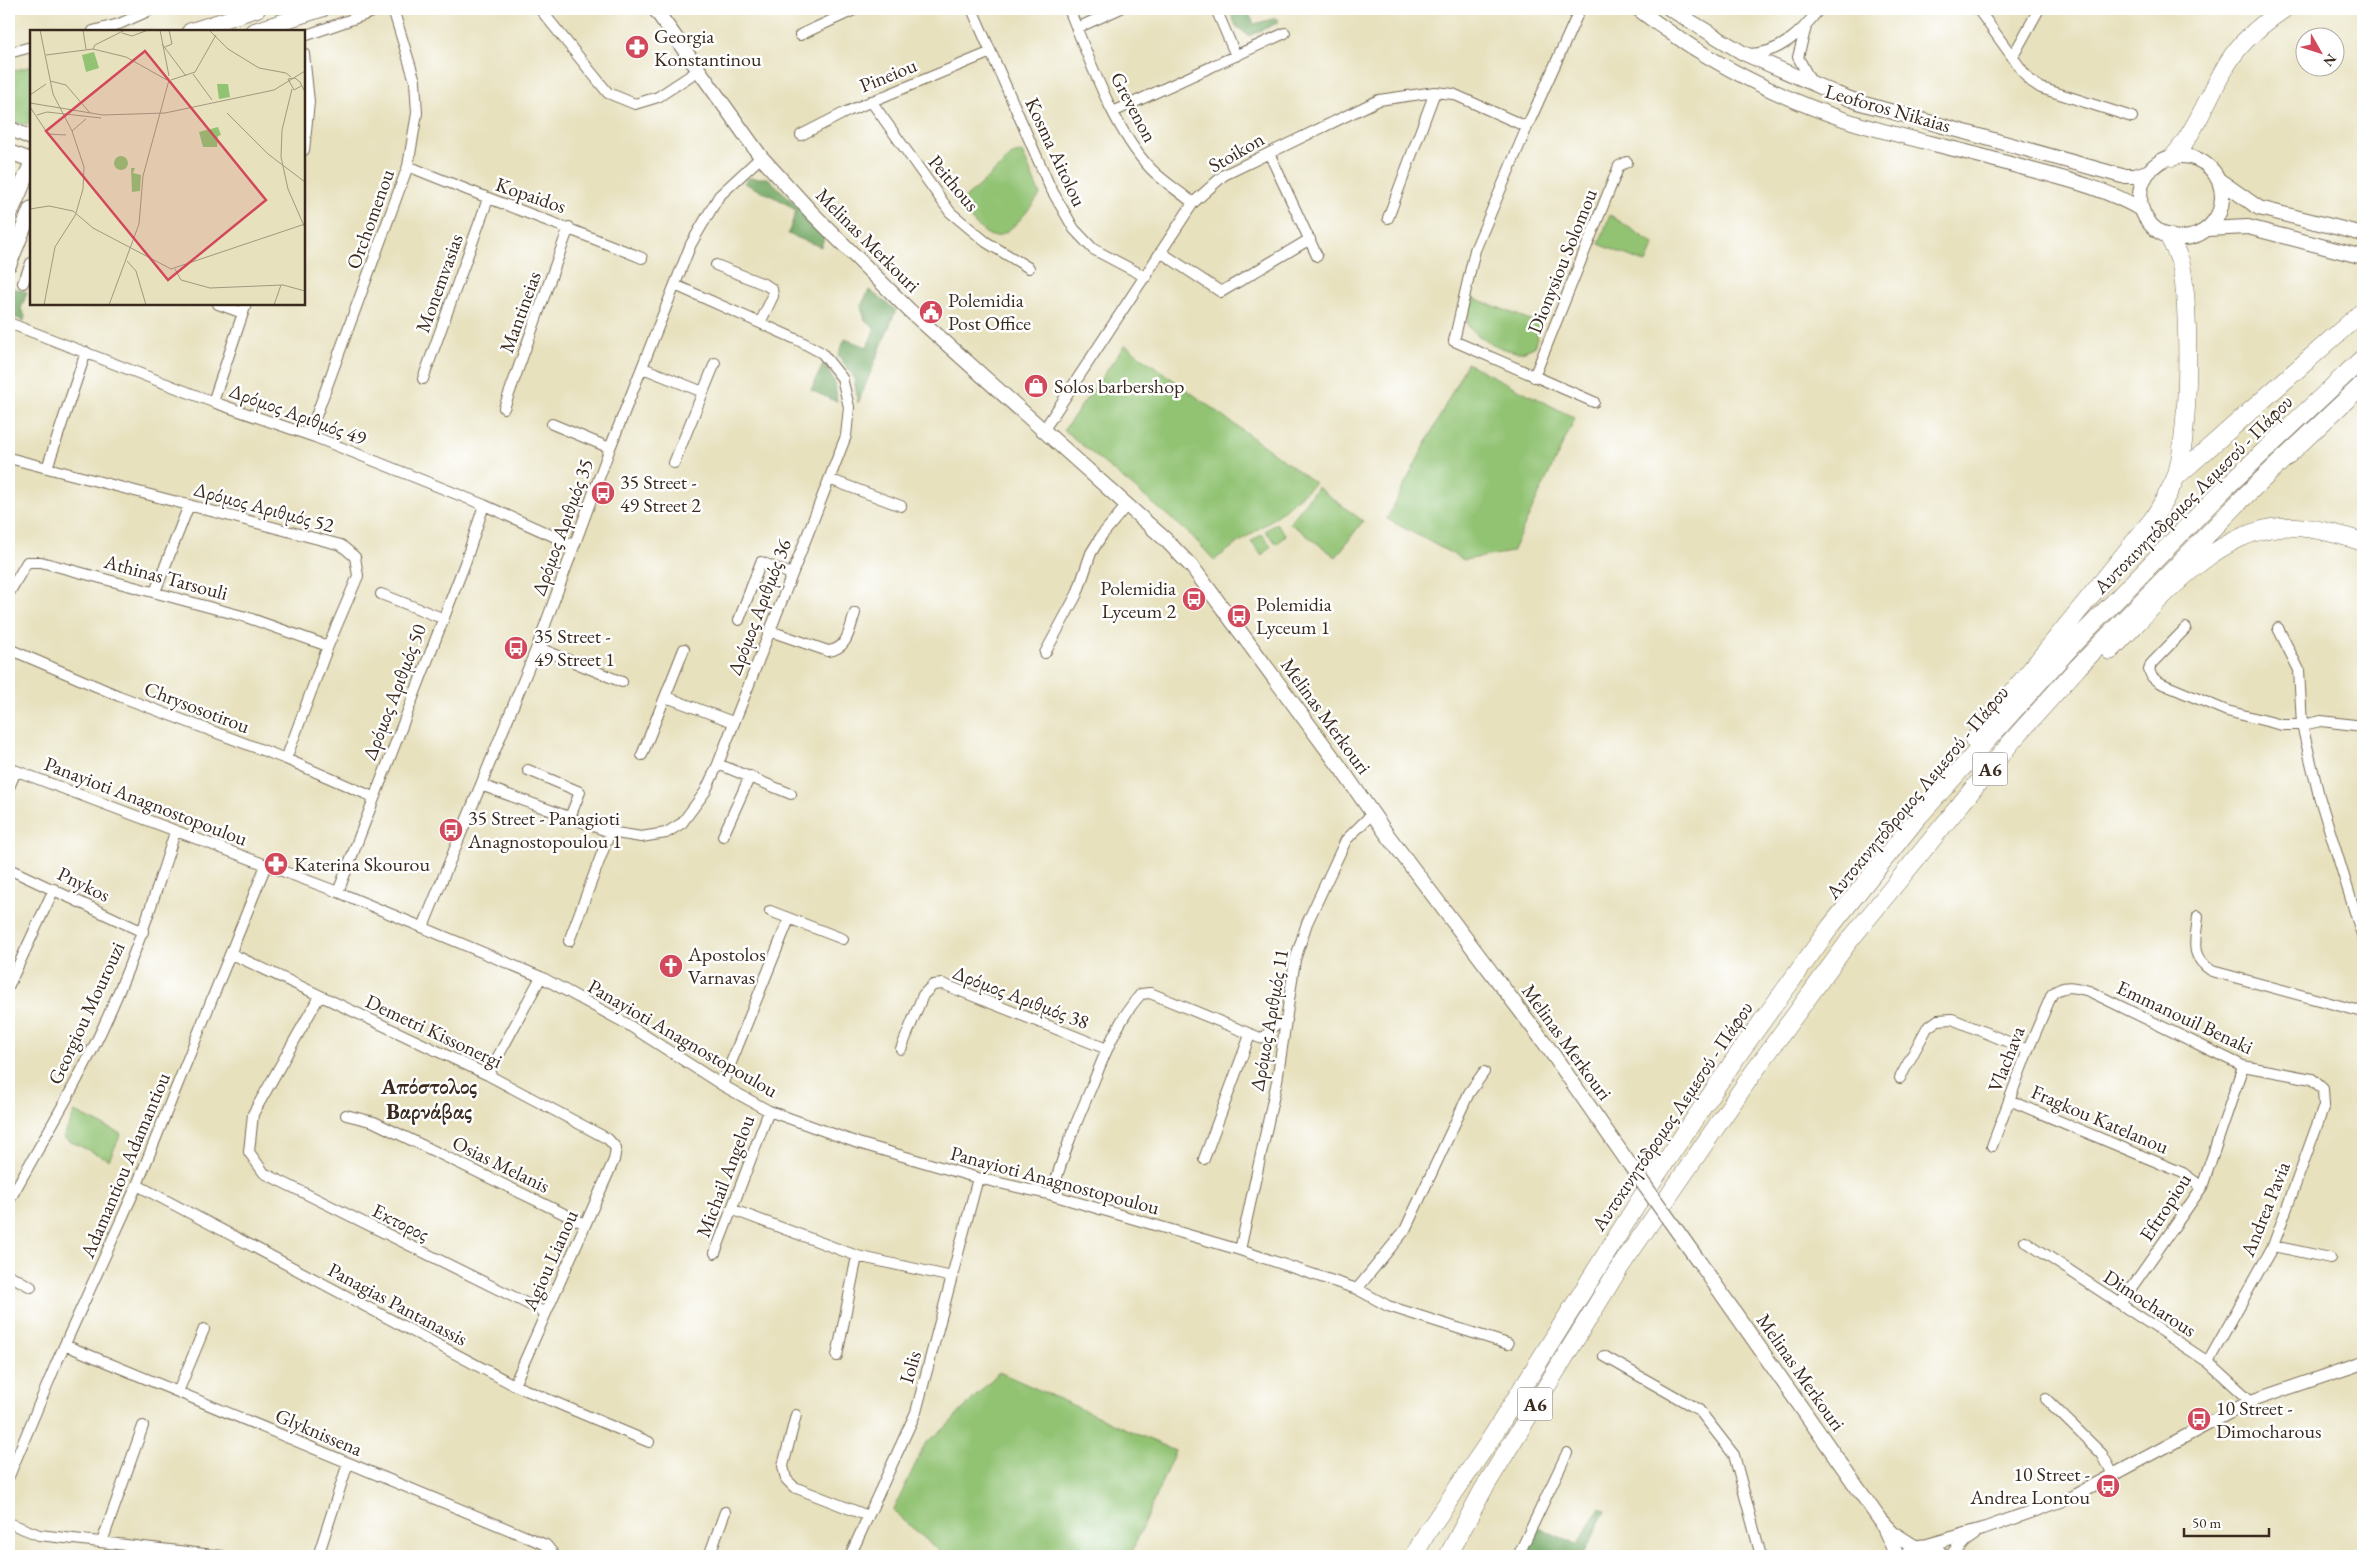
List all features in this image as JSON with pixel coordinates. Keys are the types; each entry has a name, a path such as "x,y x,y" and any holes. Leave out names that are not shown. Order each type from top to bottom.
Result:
{"highway":[{"path":"2173,157 2197,124 2209,97 2230,59 2259,26 2284,9"},
{"path":"1918,817 1982,728 2153,519 2176,477 2185,435 2186,358 2184,290 2180,261 2169,237"},
{"path":"2176,477 2363,311"},
{"name":"Αυτοκινητόδρομος Λεμεσού - Πάφου","path":"1488,1443 1636,1206 1736,1056 1831,926 1918,817 2102,615 2225,488 2363,358"},
{"name":"Αυτοκινητόδρομος Λεμεσού - Πάφου","path":"1448,1556 1484,1490 1587,1318 1618,1270 1753,1073 1849,941 2013,740 2079,666 2247,494 2363,384"},
{"path":"1944,825 2080,681 2206,558 2230,542 2279,527 2296,527 2363,542"},
{"path":"1414,1556 1426,1534 1488,1443"},
{"name":"A6","path":"1428,1556 1488,1443"}],"main road":[{"path":"193,30 258,9"},
{"path":"256,30 322,9"},
{"name":"Melinas Merkouri","path":"655,9 761,157 812,213 909,310 1166,540 1193,568 1340,767 1372,814 1547,1046 1880,1520 1891,1532 1915,1550 1935,1549 1942,1556"},
{"name":"Leoforos Nikaias","path":"1638,9 1667,31 1736,74 1780,94 1853,122 1960,150 2117,196 2142,210"},
{"name":"Leoforos Nikaias","path":"1670,9 1743,54 1861,103 2122,176 2134,176 2150,171"},
{"path":"9,128 30,138"},
{"path":"9,152 30,160"},
{"path":"2187,156 2200,160 2211,169 2218,180 2222,194 2221,207 2207,229 2195,236 2169,237 2158,231 2148,222 2142,210 2140,197 2142,183 2150,171 2160,162 2173,157 2187,156"},
{"path":"10,213 30,167"},
{"path":"2218,180 2259,208 2363,234"},
{"path":"9,186 10,213"},
{"path":"9,264 30,212"},
{"path":"2207,229 2248,227 2363,257"},
{"name":"Melinas Merkouri","path":"1880,1520 1897,1556"}],"street":[{"path":"97,30 119,24 153,9"},
{"path":"305,36 380,9"},
{"name":"Orchomenou","path":"309,434 408,166 417,113 415,81 393,9"},
{"path":"540,9 608,93 635,104 658,97 699,70"},
{"path":"800,35 856,9"},
{"name":"Kosma Aitolou","path":"972,9 1050,187 1074,229 1093,250 1146,277"},
{"name":"Grevenon","path":"1069,9 1114,112 1131,145 1152,170 1193,203"},
{"path":"1076,28 1119,9"},
{"path":"1216,9 1236,56"},
{"path":"1580,9 1526,127 1475,250 1454,341 1594,402"},
{"path":"1743,54 1758,54 1771,51 1792,38 1806,26 1819,9"},
{"path":"1978,9 2029,80 2041,88 2132,117"},
{"path":"2013,56 2039,9"},
{"path":"1806,26 1798,57 1811,82"},
{"path":"1114,112 1285,33"},
{"path":"9,53 30,48"},
{"name":"Pineiou","path":"801,135 871,101 991,52"},
{"path":"305,64 309,102 305,140"},
{"path":"1388,218 1435,92"},
{"name":"Stoikon","path":"1043,430 1162,253 1193,203 1224,176 1269,152 1379,100 1435,92 1453,94 1526,127"},
{"name":"Peithous","path":"871,101 950,212 986,242 1029,268"},
{"path":"1269,152 1317,256"},
{"name":"Δρόμος Αριθμός 35","path":"423,927 537,647 573,545 676,285 690,244 719,196 761,157"},
{"name":"Dionysiou Solomou","path":"1534,377 1619,166 1627,162"},
{"name":"Kopaidos","path":"408,166 488,199 569,227 642,258"},
{"name":"Monemvasias","path":"423,379 488,199"},
{"name":"Mantineias","path":"504,408 569,227"},
{"path":"1162,253 1221,292 1310,240"},
{"path":"716,265 772,289 772,296 760,323"},
{"path":"23,283 30,266"},
{"name":"Δρόμος Αριθμός 36","path":"481,785 610,832 641,837 666,833 682,823 696,807 718,764 770,631 846,436 849,407 842,378 822,353 798,340 676,285"},
{"path":"213,402 245,308 225,305"},
{"name":"Δρόμος Αριθμός 49","path":"9,323 213,402 309,434 484,505 573,545"},
{"path":"47,468 86,352"},
{"path":"674,463 715,363"},
{"path":"643,368 703,392"},
{"path":"552,424 610,448"},
{"name":"Δρόμος Αριθμός 52","path":"9,458 341,545 355,557 358,576 328,646 286,759"},
{"path":"829,479 901,506"},
{"path":"155,592 189,505"},
{"name":"Δρόμος Αριθμός 50","path":"338,892 442,618 465,563 484,505"},
{"path":"1045,653 1076,594 1092,553 1102,535 1127,505"},
{"name":"Athinas Tarsouli","path":"9,593 27,562 41,562 246,617 328,646"},
{"path":"739,620 761,562 791,574"},
{"path":"381,594 442,618"},
{"path":"770,631 828,651 838,650 844,645 855,613"},
{"path":"2186,628 2151,664 2149,670 2152,677 2158,682 2227,711 2282,725 2302,726 2322,721 2363,726"},
{"path":"2278,628 2298,670 2302,726 2319,796 2363,938"},
{"path":"537,647 622,682"},
{"name":"Chrysosotirou","path":"9,649 119,696 286,759 373,797"},
{"path":"642,755 684,649"},
{"path":"666,697 733,722"},
{"path":"718,764 791,794"},
{"path":"9,788 12,769"},
{"name":"Panayioti Anagnostopoulou","path":"12,769 338,892 541,977 627,1024 722,1085 769,1110 858,1143 978,1178 1052,1195 1240,1250 1357,1289 1388,1306 1508,1344"},
{"path":"528,770 580,792 570,817"},
{"path":"723,836 750,776"},
{"name":"Δρόμος Αριθμός 11","path":"1240,1250 1277,1081 1295,960 1307,923 1346,840 1372,814"},
{"name":"Georgiou Mourouzi","path":"9,1201 88,1058 109,1014 143,932 175,832"},
{"path":"569,941 610,832"},
{"name":"Adamantiou Adamantiou","path":"9,1476 137,1185 232,954 266,865"},
{"name":"Pnykos","path":"9,869 143,932"},
{"path":"9,985 54,889"},
{"path":"770,911 844,939"},
{"path":"2198,916 2195,953 2200,963 2212,971 2363,1012"},
{"path":"722,1085 789,919"},
{"name":"Demetri Kissonergi","path":"232,954 319,997 488,1075 608,1139 616,1148"},
{"path":"488,1075 541,977"},
{"name":"Δρόμος Αριθμός 38","path":"901,1049 923,995 933,984 943,984 1107,1050"},
{"name":"Emmanouil Benaki","path":"2060,988 2070,986 2089,991 2243,1066 2312,1079 2323,1089"},
{"name":"Vlachava","path":"1992,1146 2028,1050 2052,994 2060,988"},
{"path":"1052,1195 1060,1161 1107,1050 1134,1002 1141,994 1150,993 1260,1038 1266,1036 1272,1027 1287,1020"},
{"name":"Εκτορος","path":"319,997 253,1114 249,1152 264,1173 546,1313"},
{"path":"1900,1078 1927,1028 1938,1020 1952,1019 2028,1050"},
{"path":"1204,1159 1250,1035"},
{"name":"Eftropiou","path":"2120,1304 2202,1187 2243,1066"},
{"path":"1357,1289 1405,1230 1469,1093 1484,1072"},
{"name":"Andrea Pavia","path":"2208,1362 2273,1246 2324,1106 2323,1089"},
{"name":"Fragkou Katelanou","path":"2009,1100 2183,1173 2202,1187"},
{"name":"Michail Angelou","path":"715,1253 769,1110"},
{"name":"Osias Melanis","path":"346,1115 374,1122 585,1224"},
{"name":"Agiou Lianou","path":"514,1385 614,1160 616,1148"},
{"name":"Iolis","path":"850,1556 916,1412 978,1178"},
{"name":"Panagias Pantanassis","path":"137,1185 514,1385 649,1442"},
{"path":"731,1209 857,1256 952,1277"},
{"name":"Dimocharous","path":"2025,1241 2208,1362 2250,1401"},
{"path":"2273,1246 2330,1258"},
{"path":"837,1356 857,1256"},
{"path":"9,1275 31,1286"},
{"path":"178,1392 204,1329"},
{"name":"Glyknissena","path":"65,1345 546,1545 554,1556"},
{"path":"1604,1356 1699,1410 1734,1455 1761,1556"},
{"path":"1915,1550 1982,1529 2072,1497 2250,1401 2363,1363"},
{"path":"2046,1399 2102,1454 2114,1476"},
{"path":"796,1415 783,1466 786,1478 794,1487 868,1516"},
{"path":"102,1542 143,1426"},
{"path":"1518,1556 1567,1454"},
{"path":"318,1556 348,1463"},
{"path":"709,1556 725,1512"},
{"path":"9,1523 39,1535 222,1556"},
{"path":"1951,1556 1964,1541 1982,1529"}],"green space":[{"path":"1229,9 1247,9 1254,24 1276,18 1279,22 1249,36 1236,26"},
{"path":"30,66 30,123 28,124 9,123 9,72"},
{"path":"1022,152 1040,195 1010,229 995,236 989,235 976,225 958,205 1012,155"},
{"path":"748,178 768,178 814,222 824,238 821,247 788,234 796,211 784,202 744,183"},
{"path":"1610,215 1654,244 1646,263 1599,244"},
{"path":"9,287 27,292 21,309 25,316 24,321 9,315"},
{"path":"869,290 896,310 858,403 854,377 838,355 845,339 867,347 875,329 865,320 861,306"},
{"path":"1473,298 1541,324 1534,347 1523,352 1514,352 1491,343 1476,334 1468,325 1468,315"},
{"path":"1125,345 1315,483 1274,518 1214,560 1191,535 1064,430"},
{"path":"824,363 835,383 837,402 811,390"},
{"path":"1467,363 1575,418 1512,552 1464,560 1387,519"},
{"path":"1317,487 1363,521 1336,557 1290,523"},
{"path":"1276,523 1286,535 1277,544 1265,531"},
{"path":"1262,534 1271,546 1262,555 1251,542"},
{"path":"75,1112 121,1134 109,1160 63,1138"},
{"path":"999,1372 1175,1451 1130,1556 945,1556 893,1511 925,1444 945,1428"},
{"path":"1600,1508 1606,1511 1582,1556 1523,1556 1539,1527 1577,1545"}],"place":[{"name":"Georgia Konstantinou","path":"637,47"},
{"name":"Polemidia Post Office","path":"931,312"},
{"name":"Solos barbershop","path":"1036,386"},
{"name":"35 Street - 49 Street 2","path":"603,493"},
{"name":"Polemidia Lyceum 2","path":"1194,599"},
{"name":"Polemidia Lyceum 1","path":"1239,616"},
{"name":"35 Street - 49 Street 1","path":"516,648"},
{"name":"35 Street - Panagioti Anagnostopoulou 1","path":"451,830"},
{"name":"Katerina Skourou","path":"276,864"},
{"name":"Apostolos Varnavas","path":"671,966"},
{"name":"10 Street - Dimocharous","path":"2199,1419"},
{"name":"10 Street - Andrea Lontou","path":"2108,1486"}],"district":[{"name":"Απόστολος Βαρνάβας","path":"429,1098"}]}
